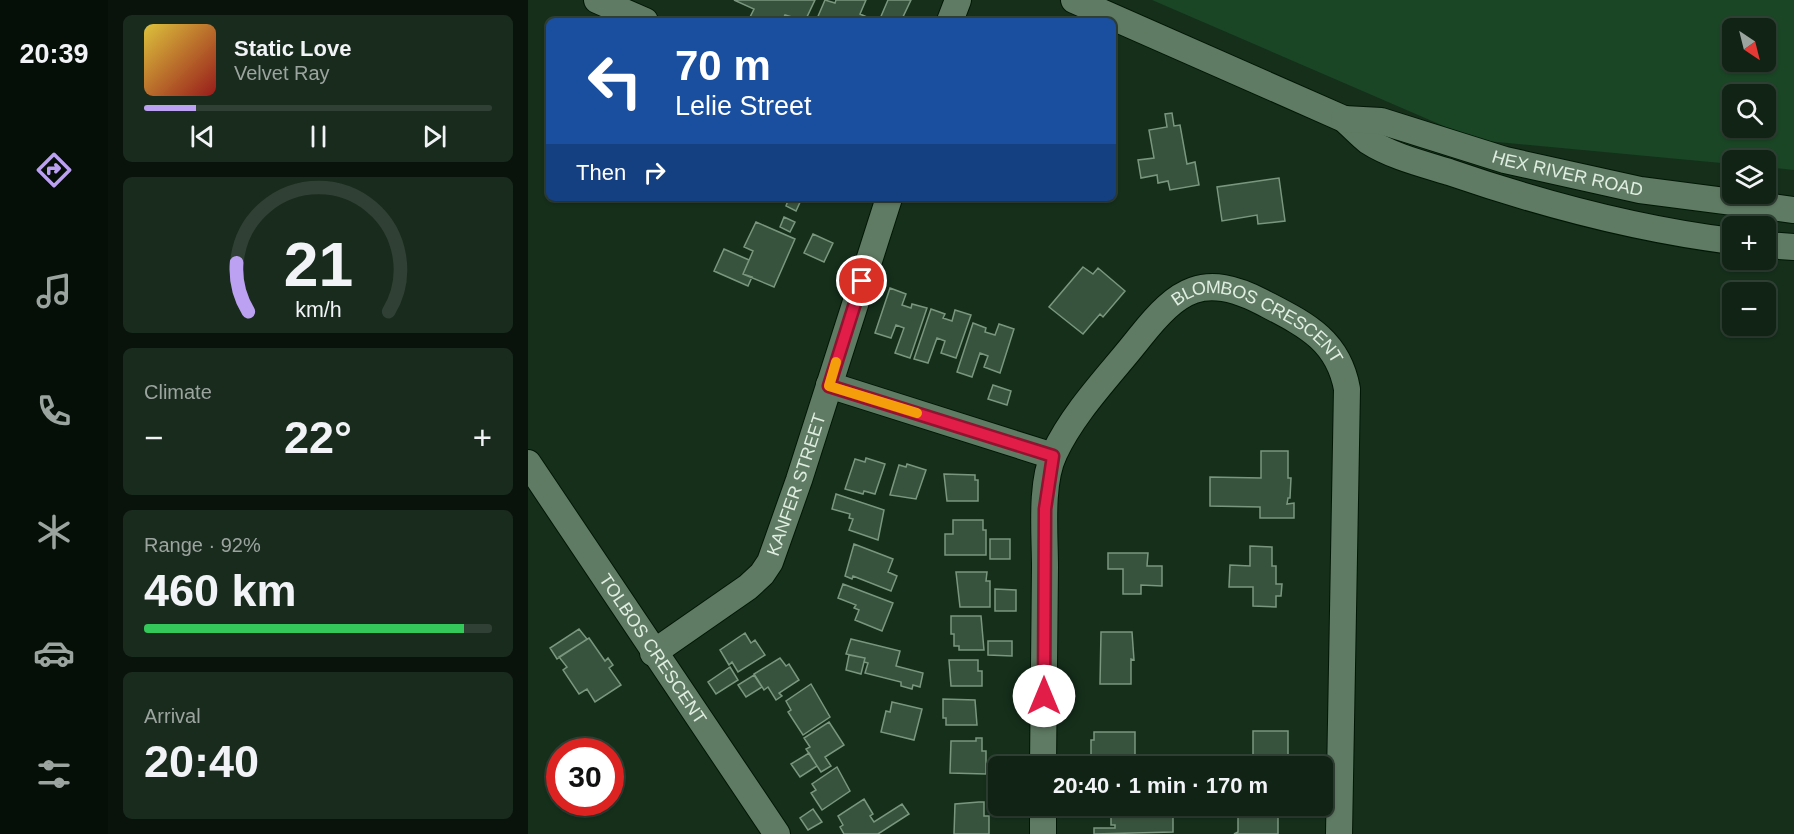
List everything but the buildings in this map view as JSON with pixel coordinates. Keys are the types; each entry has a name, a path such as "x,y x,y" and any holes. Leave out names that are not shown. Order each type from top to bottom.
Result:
{"street":[{"path":"597,0 638,18"},
{"path":"951,18 958,0"},
{"name":"HEX RIVER ROAD","path":"1074,0 1114,18"},
{"name":"HEX RIVER ROAD","path":"1116,19 1344,120 1369,141 1414,161 1500,190 1671,233 1722,240"},
{"name":"HEX RIVER ROAD","path":"1344,120 1381,121 1505,160 1640,190 1794,210"},
{"name":"KANFER STREET","path":"653,653 762,574 775,550 888,201"},
{"path":"1776,246 1794,248"},
{"name":"BLOMBOS CRESCENT","path":"1043,756 1045,509 1053,456 1080,414 1155,319 1174,300 1195,288 1215,286 1238,291 1308,327 1329,346 1344,369 1347,388 1339,834"},
{"path":"829,386 1053,456"},
{"name":"TOLBOS CRESCENT","path":"528,463 653,653 777,834"},
{"path":"1043,816 1043,834"}],"green space":[{"path":"1152,0 1794,0 1794,170 1776,168 1776,150 1722,150 1722,163 1476,140"}],"slow traffic":[{"path":"836,362 829,386 917,413"}],"route":[{"path":"862,281 829,386 1053,456 1045,509 1044,696"}]}
